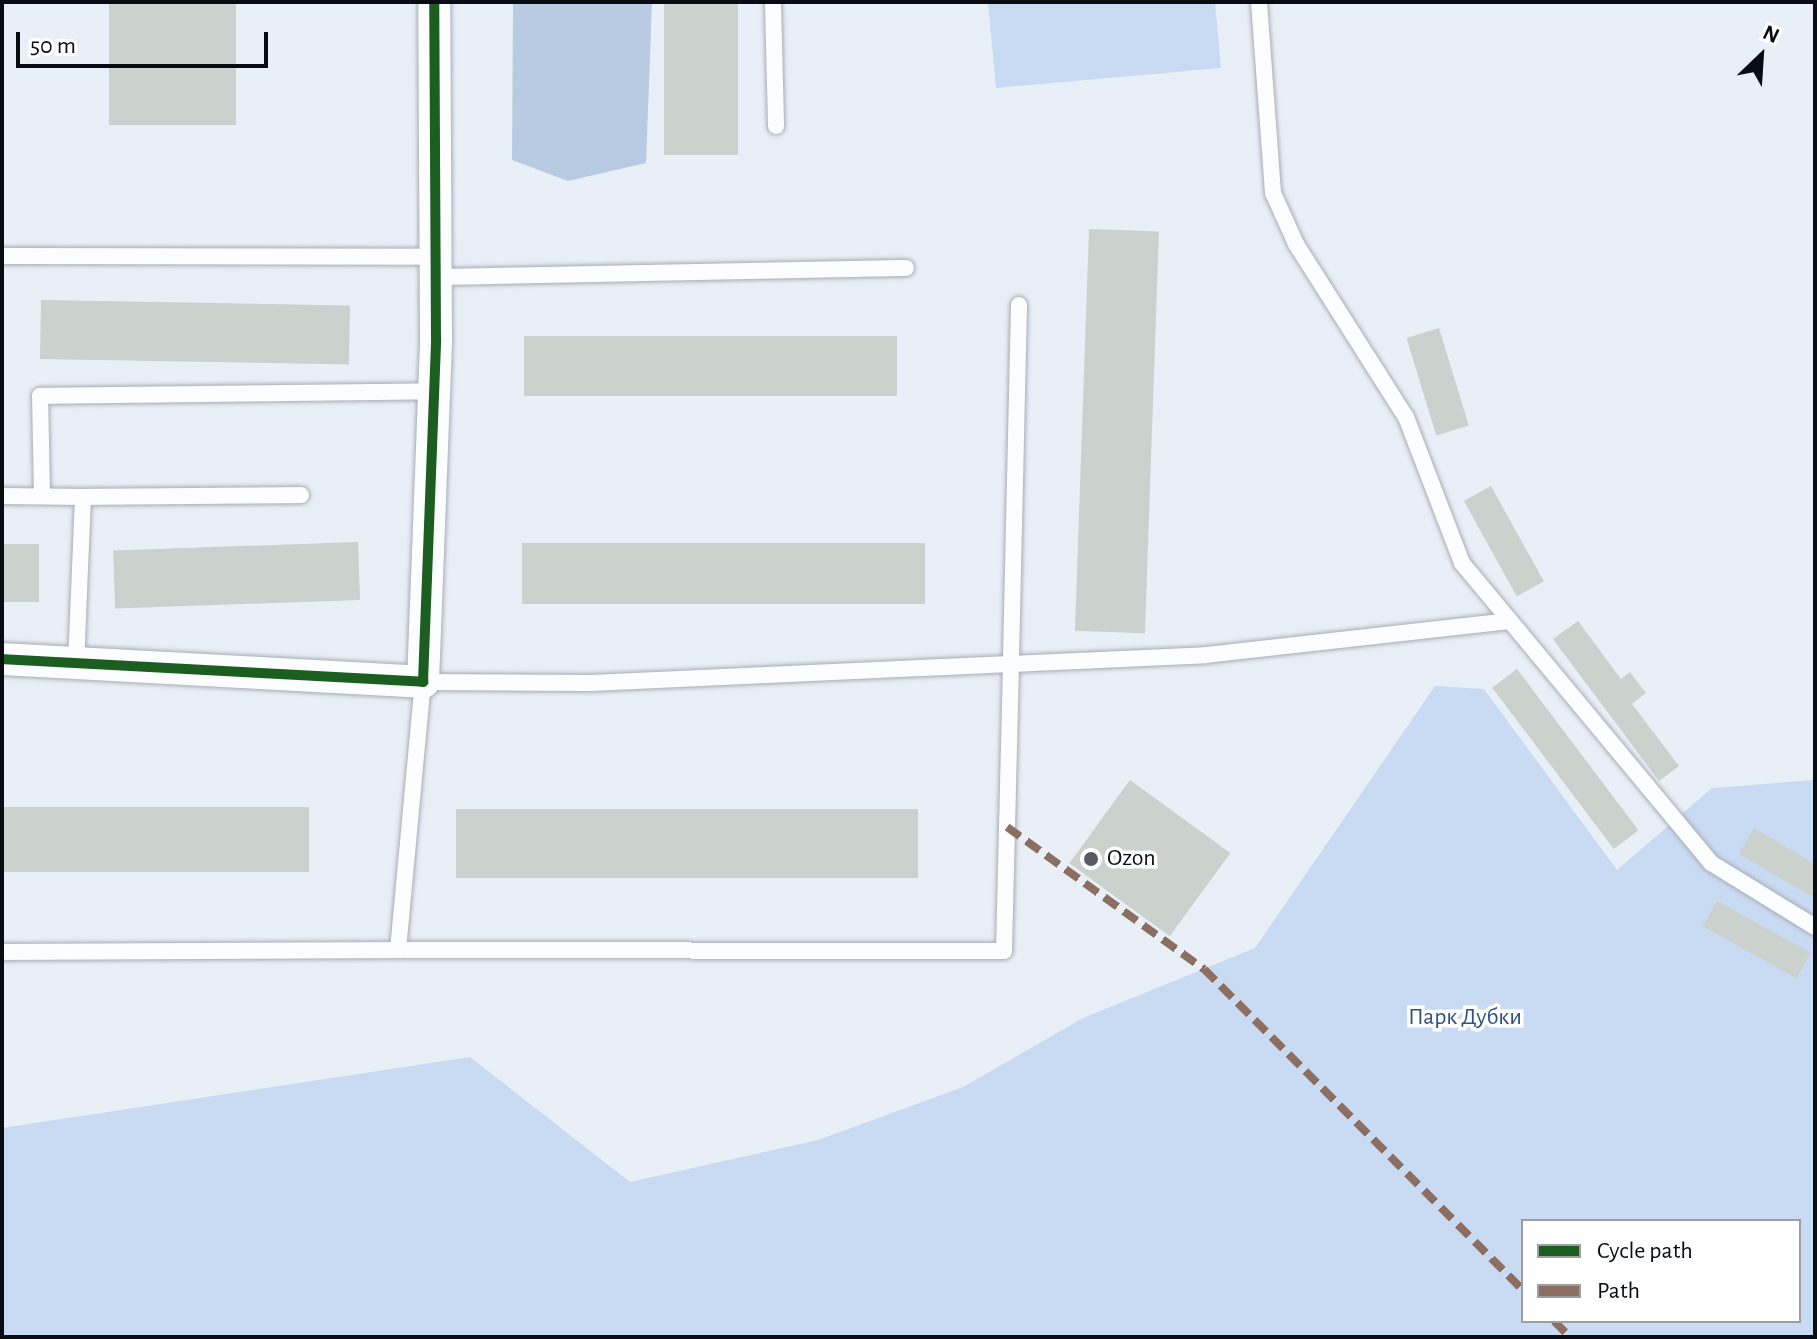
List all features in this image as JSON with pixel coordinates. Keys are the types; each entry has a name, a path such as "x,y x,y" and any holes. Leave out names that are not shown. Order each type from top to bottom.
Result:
{"street":[{"path":"2,659 423,682 436,267 434,2"}],"lane":[{"path":"773,2 776,126"},
{"path":"1259,2 1273,193 1296,244 1406,417 1462,563 1711,863 1815,927"},
{"path":"2,256 436,267 906,268"},
{"path":"2,952 1004,951 1019,305"},
{"path":"42,496 40,396 430,391"},
{"path":"2,496 301,495"},
{"path":"76,662 83,497"},
{"path":"398,950 423,682 591,683 1206,655 1508,621"}],"green space":[{"path":"988,2 1215,2 1221,68 996,88"},
{"name":"Парк Дубки","path":"1435,686 1484,689 1617,870 1712,788 1815,780 1815,1337 2,1337 2,1128 470,1057 630,1182 818,1140 963,1087 1083,1018 1255,948"}],"shaded area":[{"path":"513,2 652,2 646,163 568,181 512,160"}],"building":[{"path":"109,2 236,2 236,125 109,125"},
{"path":"664,2 738,2 738,155 664,155"},
{"path":"1089,229 1159,231 1145,633 1075,631"},
{"path":"41,300 350,305 349,364 40,359"},
{"path":"1439,328 1469,426 1436,435 1406,338"},
{"path":"524,336 897,336 897,396 524,396"},
{"path":"1491,486 1544,581 1517,596 1464,501"},
{"path":"358,542 360,600 115,609 113,551"},
{"path":"522,543 925,543 925,604 522,604"},
{"path":"2,544 39,544 39,602 2,602"},
{"path":"1578,621 1621,679 1630,672 1646,693 1632,704 1679,766 1659,781 1553,639"},
{"path":"1517,669 1639,830 1614,849 1492,688"},
{"path":"1130,780 1230,853 1170,936 1069,863"},
{"path":"2,807 309,807 309,872 2,872"},
{"path":"456,809 918,809 918,878 456,878"},
{"path":"1754,828 1815,864 1815,898 1739,854"},
{"path":"1717,901 1811,953 1797,978 1703,926"}],"marked path":[{"path":"1007,827 1204,969 1521,1288"},
{"path":"1556,1323 1570,1337"}],"cycle path":[{"path":"2,659 423,682 436,339 434,2"}],"place":[{"name":"Ozon","path":"1091,859"}]}
